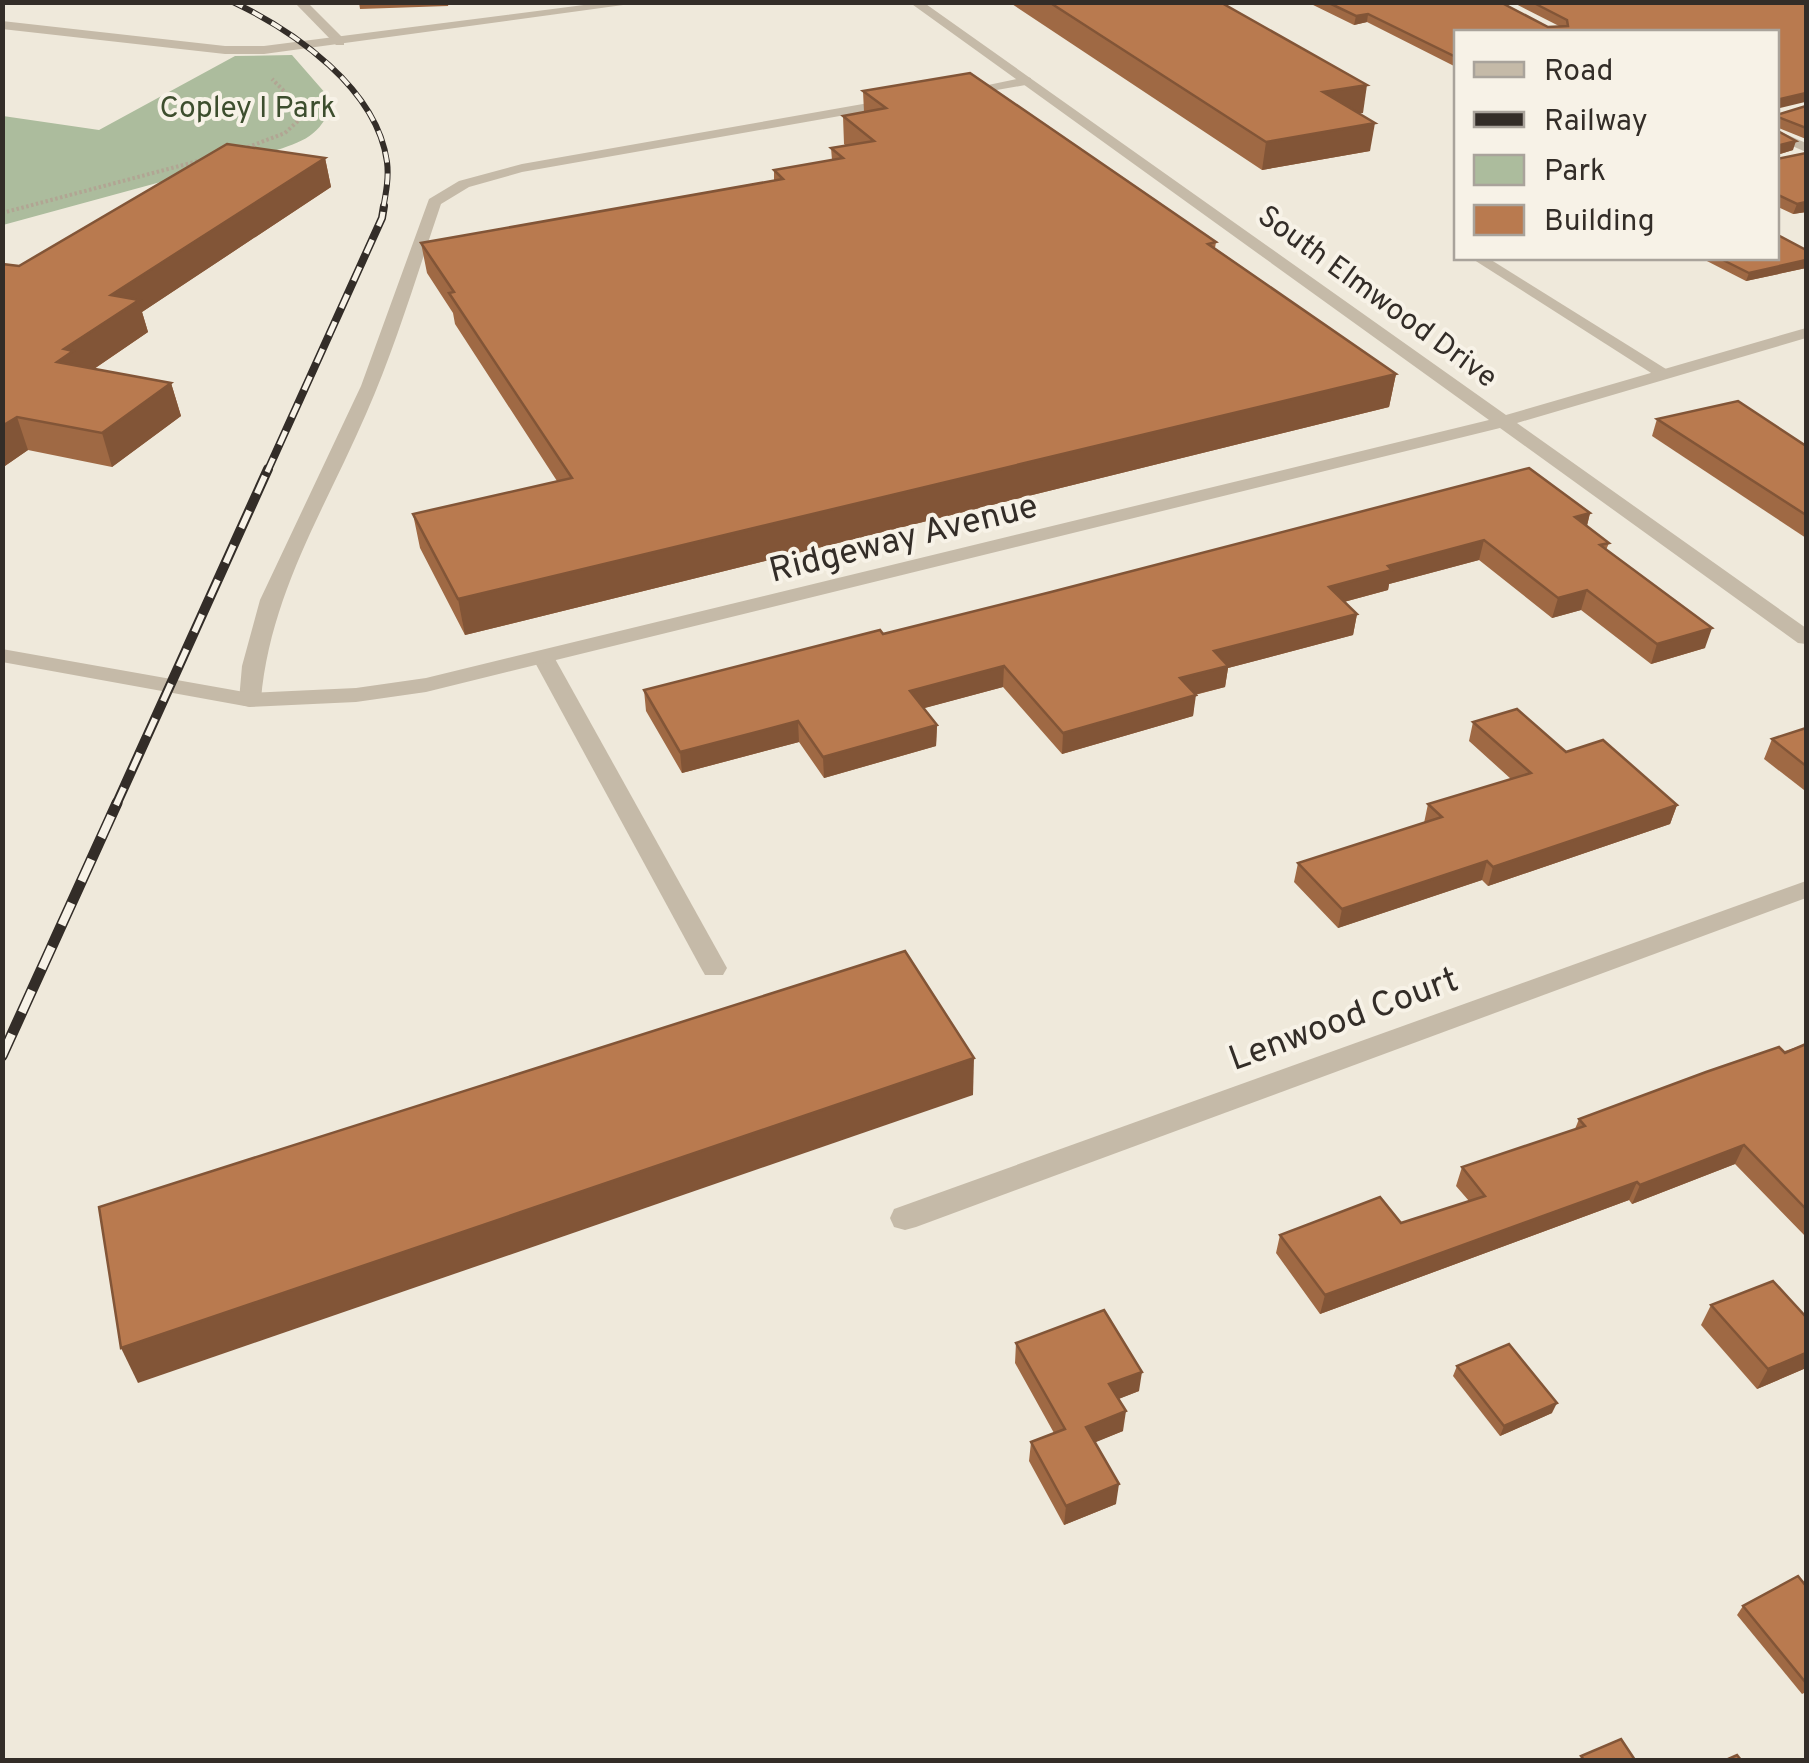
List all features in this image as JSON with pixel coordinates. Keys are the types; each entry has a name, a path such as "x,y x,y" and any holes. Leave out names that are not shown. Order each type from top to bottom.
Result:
{"street":[{"path":"300,2 340,42"},
{"path":"2,25 225,50 264,50 640,2"},
{"name":"South Elmwood Drive","path":"915,2 1806,638"},
{"path":"949,94 1026,82"},
{"path":"250,700 251,670 262,628 298,528 343,444 387,342 434,202 465,184 522,168 911,100"},
{"path":"1779,136 1802,154"},
{"path":"1481,260 1665,374"},
{"name":"Ridgeway Avenue","path":"8,660 250,700 374,693 426,685 1502,422 1806,333"},
{"path":"543,657 714,968"},
{"name":"Lenwood Court","path":"905,1218 1806,890"}],"path":[{"path":"239,150 286,133 300,120 300,107 267,74 264,50"},
{"path":"2,213 202,160"}],"green space":[{"name":"Copley I Park","path":"292,55 333,102 310,136 271,152 3,225 3,116 99,130 235,56"}],"building":[{"path":"1049,2 1220,2 1367,85 1323,92 1375,123 1266,142"},
{"path":"1327,2 1500,2 1548,27 1568,26 1567,20 1532,2 1806,2 1806,93 1779,99 1779,30 1454,30 1454,56 1368,14 1356,16"},
{"path":"970,73 1216,242 1208,244 1396,374 458,599 413,514 572,478 449,293 454,292 421,243 783,179 774,170 843,158 831,148 874,141 843,116 886,108 863,91"},
{"path":"1806,106 1806,128 1779,117"},
{"path":"1779,132 1796,141 1779,145"},
{"path":"227,144 325,158 111,295 139,300 64,349 73,351 57,362 171,383 102,433 17,417 2,426 2,264 19,266"},
{"path":"1806,153 1806,202 1797,204 1779,195 1779,159"},
{"path":"1779,236 1806,250 1806,260 1749,273 1723,260 1779,260"},
{"path":"1738,401 1806,446 1806,515 1657,419"},
{"path":"1529,468 1590,513 1575,517 1609,543 1600,545 1712,628 1657,644 1587,590 1558,598 1484,540 1329,587 1357,614 1214,651 1228,666 1180,678 1196,695 1063,733 1004,666 910,691 937,725 823,757 798,721 680,752 644,690 880,630 883,634 1051,592"},
{"path":"1517,709 1566,752 1603,740 1677,805 1493,867 1487,861 1342,909 1298,863 1442,817 1428,804 1531,773 1473,722"},
{"path":"1806,728 1806,766 1772,739"},
{"path":"905,951 974,1058 121,1348 99,1207"},
{"path":"1806,1044 1806,1209 1744,1145 1325,1295 1280,1235 1380,1197 1401,1223 1485,1196 1462,1167 1585,1126 1579,1119 1706,1072 1779,1047 1785,1053"},
{"path":"1773,1281 1806,1317 1806,1353 1768,1369 1711,1305"},
{"path":"1104,1310 1142,1372 1109,1384 1126,1411 1086,1427 1119,1484 1066,1506 1031,1442 1065,1429 1016,1343"},
{"path":"1509,1344 1557,1403 1504,1426 1457,1366"},
{"path":"1798,1576 1806,1586 1806,1683 1743,1606"},
{"path":"1621,1739 1635,1760 1584,1760 1581,1756"}],"railway":[{"path":"233,2 306,46 350,87 367,110 380,135 387,162 383,209"},
{"path":"267,472 382,218 384,206"},
{"path":"116,805 268,469"},
{"path":"2,1056 117,803"}]}
